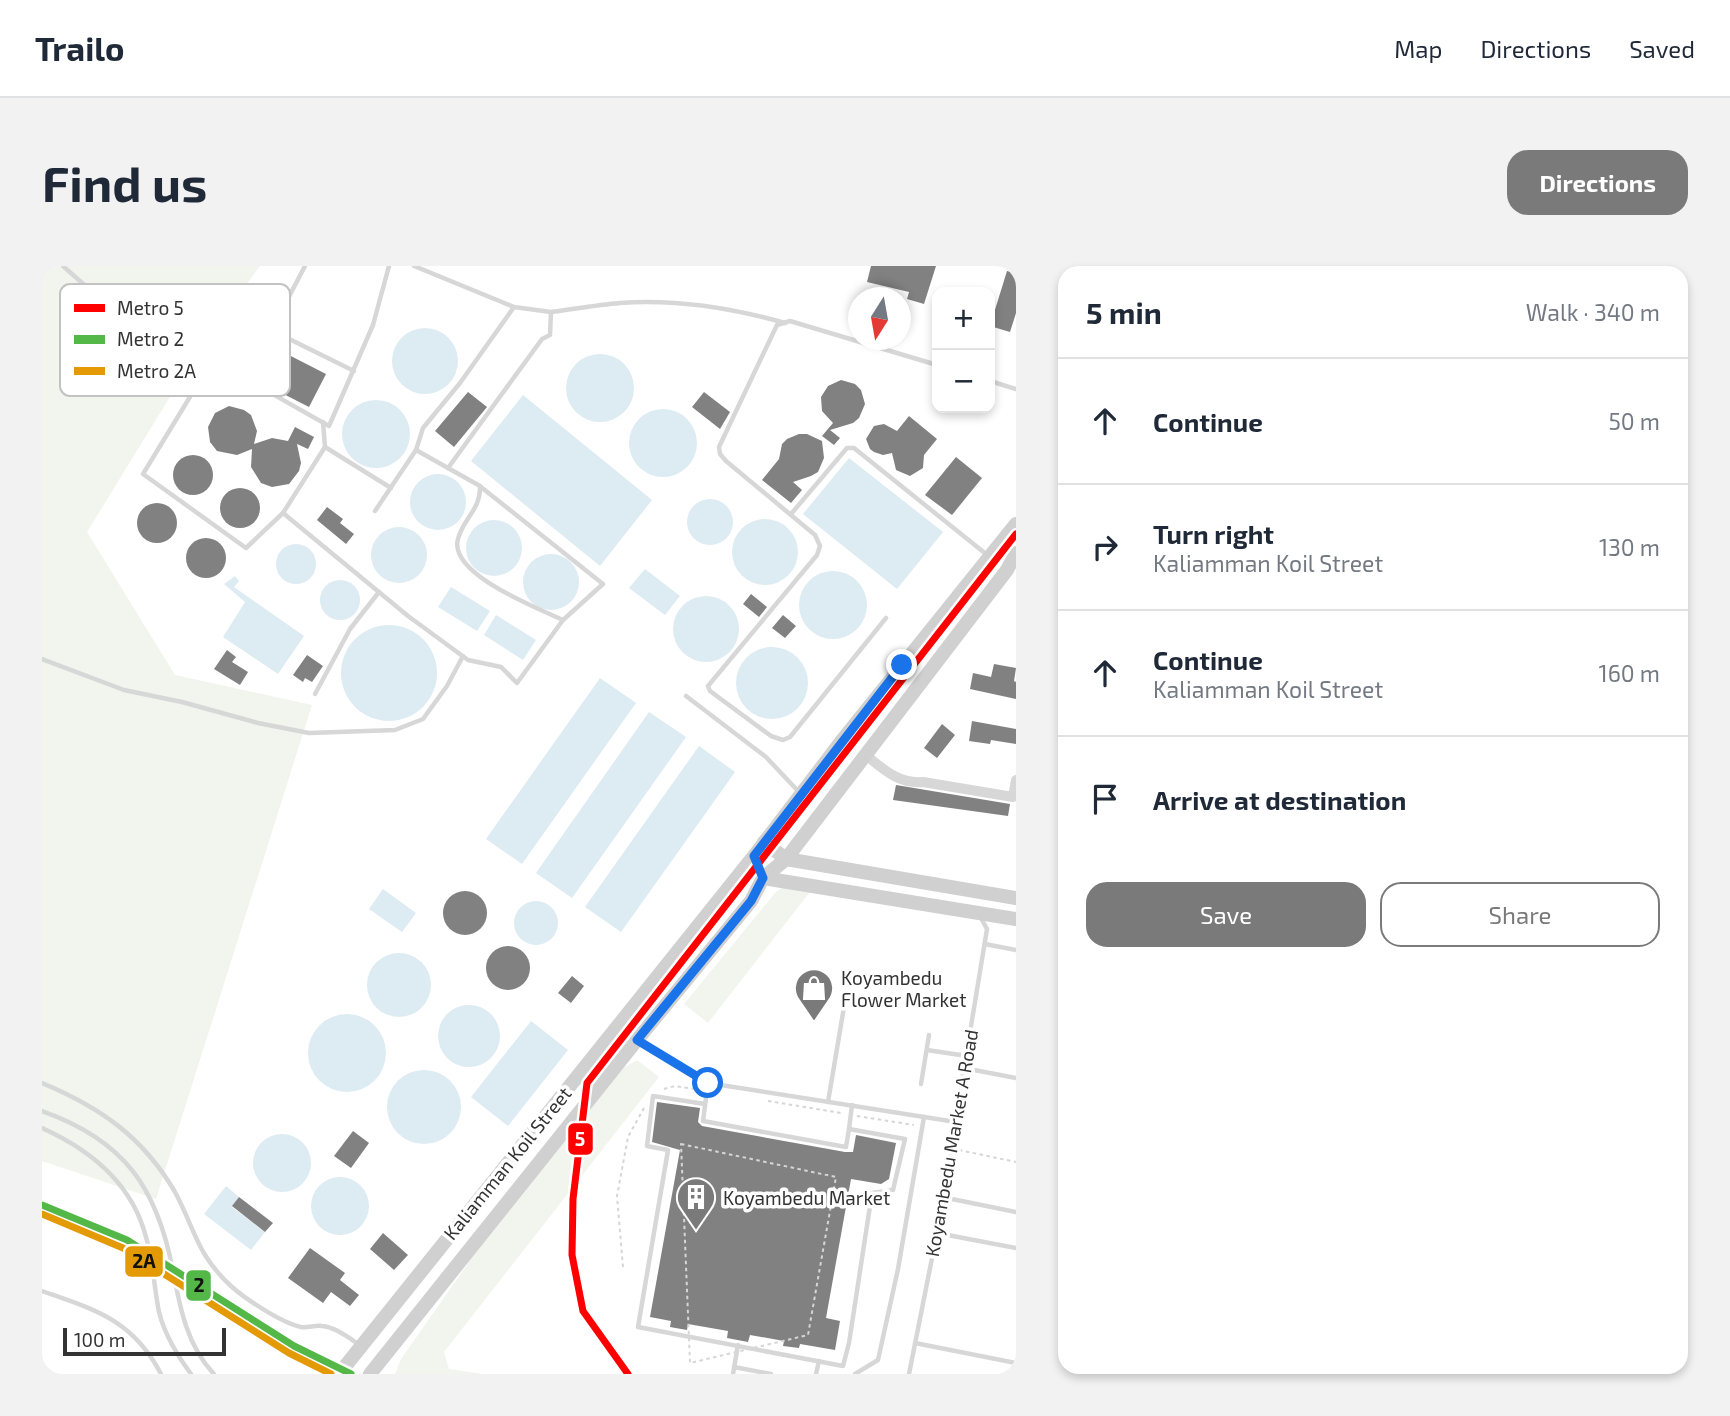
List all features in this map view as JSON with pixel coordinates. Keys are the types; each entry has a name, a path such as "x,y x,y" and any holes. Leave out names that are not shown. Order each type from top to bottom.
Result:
{"main road":[{"name":"Kaliamman Koil Street","path":"338,1374 754,856 894,675 1016,524"},
{"name":"Kaliamman Koil Street","path":"370,1374 751,901 763,878 786,859 1012,573 1016,553"},
{"path":"765,842 786,859 1016,898"},
{"path":"754,856 763,878 1016,919"}],"street":[{"path":"867,756 891,777 913,783 923,782 1015,797 1016,780"}],"lane":[{"path":"63,266 83,284"},
{"path":"290,294 305,266"},
{"path":"276,396 329,426 373,325 389,266"},
{"path":"414,266 514,307 551,312 622,303 694,305 744,312 785,323"},
{"path":"375,511 416,450 423,428 460,383 514,307"},
{"path":"448,468 542,340 550,335 551,312"},
{"path":"886,618 790,737 783,740 771,736 710,691 708,686 817,555 820,546 815,534 726,461 720,454 719,447 777,325 790,321 932,364"},
{"path":"290,339 354,371"},
{"path":"995,383 1016,389"},
{"path":"191,396 143,474 246,548 283,513 325,447 323,422"},
{"path":"325,447 391,488"},
{"path":"790,514 846,448 854,449 990,557"},
{"path":"283,513 379,592 468,660 501,667 517,683 563,621 603,584 480,486 416,450"},
{"path":"480,486 481,500 457,541 458,555 474,573 510,595 563,621"},
{"path":"315,694 350,629 379,592"},
{"path":"42,659 124,690 309,733 395,730 423,719 447,686 463,656"},
{"path":"686,696 766,757 801,794"},
{"path":"979,913 994,895"},
{"name":"Koyambedu Market A Road","path":"909,1374 937,1233 985,944 987,929 979,913"},
{"path":"985,944 1016,950"},
{"path":"828,1102 844,1007"},
{"path":"921,1084 929,1035"},
{"path":"637,1040 708,1083 956,1122"},
{"path":"927,1050 967,1056"},
{"path":"964,1069 1016,1078"},
{"path":"42,1083 78,1098 112,1119 131,1135 175,1192 204,1256 234,1289 300,1327 321,1325 360,1346"},
{"path":"708,1083 703,1121 846,1147 852,1105"},
{"path":"705,1104 653,1096 647,1146 668,1150 638,1327 843,1366 849,1343 872,1193 893,1190 905,1139 849,1129"},
{"path":"42,1111 72,1121 102,1140 134,1171 153,1203 164,1233 180,1312 193,1345 214,1374"},
{"path":"855,1374 878,1360 898,1269 924,1117"},
{"path":"42,1128 72,1143 106,1167 137,1211 146,1236 160,1315 181,1360 191,1374"},
{"path":"942,1197 1016,1212"},
{"path":"937,1233 1016,1248"},
{"path":"42,1291 111,1317 133,1334 161,1374"},
{"path":"915,1343 1016,1363"},
{"path":"733,1374 738,1345"},
{"path":"816,1374 819,1361"},
{"path":"734,1367 771,1374"}],"path":[{"path":"663,1090 675,1086 707,1091"},
{"path":"760,1100 922,1126"},
{"path":"623,1267 617,1196 628,1138 645,1104"},
{"path":"681,1144 836,1177 808,1335 691,1363 681,1144"},
{"path":"950,1149 1016,1161"}],"shaded area":[{"path":"42,266 260,266 247,284 60,284 60,396 170,396 87,532 175,675 312,705 156,1199 42,1161"},
{"path":"418,328 432,328 444,333 453,342 458,361 456,374 449,385 432,394 418,394 406,389 397,380 392,368 392,354 397,342 406,333"},
{"path":"593,354 607,354 619,359 629,369 634,388 629,407 619,417 607,422 593,422 581,417 571,407 566,395 566,381 571,369 581,359"},
{"path":"523,395 652,500 600,566 471,461"},
{"path":"376,400 389,403 400,410 407,421 410,434 407,447 400,458 389,465 376,468 363,465 352,458 345,447 342,434 345,421 352,410 363,403"},
{"path":"656,409 670,409 682,414 692,424 697,443 692,462 682,472 670,477 656,477 644,472 634,462 629,450 629,436 634,424 644,414"},
{"path":"849,458 943,532 897,589 803,514"},
{"path":"438,474 449,476 458,482 464,491 464,513 458,522 449,528 438,530 427,528 418,522 412,513 410,502 412,491 418,482 427,476"},
{"path":"710,499 726,506 733,522 726,538 710,545 694,538 687,522 694,506"},
{"path":"765,519 778,522 788,529 795,539 798,552 795,565 788,575 778,582 765,585 752,582 742,575 735,565 732,552 735,539 742,529 752,522"},
{"path":"494,520 505,522 514,528 520,537 520,559 514,568 505,574 494,576 483,574 474,568 468,559 466,548 468,537 474,528 483,522"},
{"path":"399,527 410,529 419,535 425,544 425,566 419,575 410,581 399,583 388,581 379,575 373,566 371,555 373,544 379,535 388,529"},
{"path":"296,544 304,545 310,550 315,556 315,572 310,578 304,583 296,584 288,583 282,578 277,572 276,564 277,556 282,550 288,545"},
{"path":"551,554 562,556 571,562 577,571 577,593 571,602 562,608 551,610 540,608 531,602 525,593 523,582 525,571 531,562 540,556"},
{"path":"645,569 680,596 665,615 629,588"},
{"path":"826,571 840,571 852,576 862,586 867,605 862,624 852,634 840,639 826,639 814,634 804,624 799,612 799,598 804,586 814,576"},
{"path":"235,576 239,581 234,587 304,636 278,674 223,637 245,602 224,584"},
{"path":"340,580 348,581 354,586 359,592 359,608 354,614 348,619 340,620 332,619 326,614 321,608 320,600 321,592 326,586 332,581"},
{"path":"451,587 490,611 477,631 438,607"},
{"path":"706,596 719,599 729,606 736,616 739,629 736,642 729,652 719,659 706,662 693,659 683,652 676,642 673,629 676,616 683,606 693,599"},
{"path":"496,615 536,640 523,660 484,635"},
{"path":"389,625 407,629 423,639 433,655 437,673 433,691 423,707 407,717 389,721 371,717 355,707 345,691 341,673 345,655 355,639 371,629"},
{"path":"772,647 792,653 802,663 808,683 802,703 792,713 772,719 752,713 742,703 736,683 742,663 752,653"},
{"path":"600,678 636,703 522,864 486,839"},
{"path":"649,712 686,737 572,898 536,873"},
{"path":"699,746 735,772 621,932 585,907"},
{"path":"784,886 813,888 708,1023 684,1004 775,893"},
{"path":"383,889 416,913 402,932 369,909"},
{"path":"536,901 551,908 558,923 551,938 536,945 521,938 514,923 521,908"},
{"path":"399,953 422,962 431,985 422,1008 399,1017 376,1008 367,985 376,962"},
{"path":"469,1005 481,1007 491,1014 498,1024 498,1048 491,1058 481,1065 469,1067 457,1065 447,1058 440,1048 438,1036 440,1024 447,1014 457,1007"},
{"path":"347,1014 362,1017 375,1025 383,1038 386,1053 383,1068 375,1081 362,1089 347,1092 332,1089 319,1081 311,1068 308,1053 311,1038 319,1025 332,1017"},
{"path":"531,1021 568,1050 508,1126 471,1097"},
{"path":"637,1060 659,1077 444,1352 449,1369 483,1374 395,1374 401,1359 593,1085"},
{"path":"424,1070 445,1076 455,1086 461,1107 455,1128 445,1138 424,1144 403,1138 393,1128 387,1107 393,1086 403,1076"},
{"path":"282,1134 293,1136 306,1147 311,1163 309,1174 298,1187 282,1192 271,1190 258,1179 253,1163 255,1152 266,1139"},
{"path":"340,1177 361,1185 369,1206 361,1227 340,1235 319,1227 311,1206 319,1185"},
{"path":"226,1186 239,1197 232,1207 265,1232 251,1250 204,1214"}],"building":[{"path":"871,266 936,266 924,304 911,300 911,287 888,287 867,282"},
{"path":"1007,271 1016,273 1016,313 1010,332 995,328 995,310"},
{"path":"290,356 326,374 309,407 287,396 290,396"},
{"path":"841,380 855,384 861,390 865,404 859,418 853,423 830,430 840,438 834,445 822,436 833,423 822,411 821,397 828,386"},
{"path":"468,392 487,407 454,447 435,431"},
{"path":"704,392 730,412 720,429 692,407"},
{"path":"229,406 251,415 257,431 254,444 272,438 288,441 295,427 314,437 308,449 297,444 301,463 299,471 289,484 272,487 261,483 251,467 252,449 237,455 217,451 210,442 208,427 215,413"},
{"path":"909,416 937,439 924,455 923,468 910,476 896,470 892,453 883,455 874,452 866,439 874,426 884,424 897,431"},
{"path":"799,434 807,434 822,441 824,458 818,472 793,482 802,490 791,503 762,480 779,459 782,444"},
{"path":"193,455 201,456 207,461 212,467 212,483 207,489 201,494 193,495 185,494 179,489 174,483 173,475 174,467 179,461 185,456"},
{"path":"956,457 982,478 952,515 925,495"},
{"path":"240,488 248,489 254,494 259,500 259,516 254,522 248,527 240,528 232,527 226,522 221,516 220,508 221,500 226,494 232,489"},
{"path":"157,503 165,504 171,509 176,515 176,531 171,537 165,542 157,543 149,542 143,537 138,531 137,523 138,515 143,509 149,504"},
{"path":"327,507 343,519 340,523 354,534 346,544 317,520"},
{"path":"206,538 214,539 220,544 225,550 225,566 220,572 214,577 206,578 198,577 192,572 187,566 186,558 187,550 192,544 198,539"},
{"path":"751,594 767,607 759,617 743,604"},
{"path":"783,615 796,626 785,638 772,628"},
{"path":"227,650 236,657 232,662 248,672 240,685 214,669"},
{"path":"307,655 323,666 312,682 305,678 303,682 293,675"},
{"path":"994,664 1016,668 1016,699 970,689 973,673 991,677"},
{"path":"972,721 1016,729 1016,744 991,740 990,744 969,741"},
{"path":"942,724 955,735 937,758 924,748"},
{"path":"896,785 1010,804 1008,816 893,800"},
{"path":"465,891 474,892 481,897 486,904 486,922 481,929 474,934 465,935 456,934 449,929 444,922 443,913 444,904 449,897 456,892"},
{"path":"508,946 517,947 524,952 529,959 529,977 524,984 517,989 508,990 499,989 492,984 487,977 486,968 487,959 492,952 499,947"},
{"path":"572,976 584,986 571,1003 558,993"},
{"name":"Koyambedu Market","path":"657,1102 700,1108 698,1122 702,1126 845,1152 853,1152 856,1135 896,1143 889,1179 881,1184 851,1179 826,1318 840,1321 835,1350 800,1344 799,1348 783,1346 784,1341 750,1335 748,1342 727,1338 728,1331 688,1324 687,1330 670,1327 671,1321 650,1317 680,1150 652,1142"},
{"path":"353,1131 369,1143 351,1168 334,1156"},
{"path":"239,1197 273,1223 265,1232 232,1206"},
{"path":"383,1233 408,1255 394,1270 370,1249"},
{"path":"310,1248 345,1273 340,1280 359,1295 350,1306 331,1292 323,1303 288,1278"}],"metro line":[{"name":"5","path":"628,1374 583,1311 572,1255 573,1199 587,1083 1016,534"},
{"name":"2","path":"42,1205 127,1240 294,1346 351,1374"},
{"name":"2A","path":"42,1214 123,1248 289,1353 331,1374"}],"place":[{"name":"Koyambedu Flower Market","path":"814,1022"},
{"name":"Koyambedu Market","path":"696,1231"}],"route":[{"path":"708,1083 637,1040 751,901 763,878 754,856 902,665"}]}
